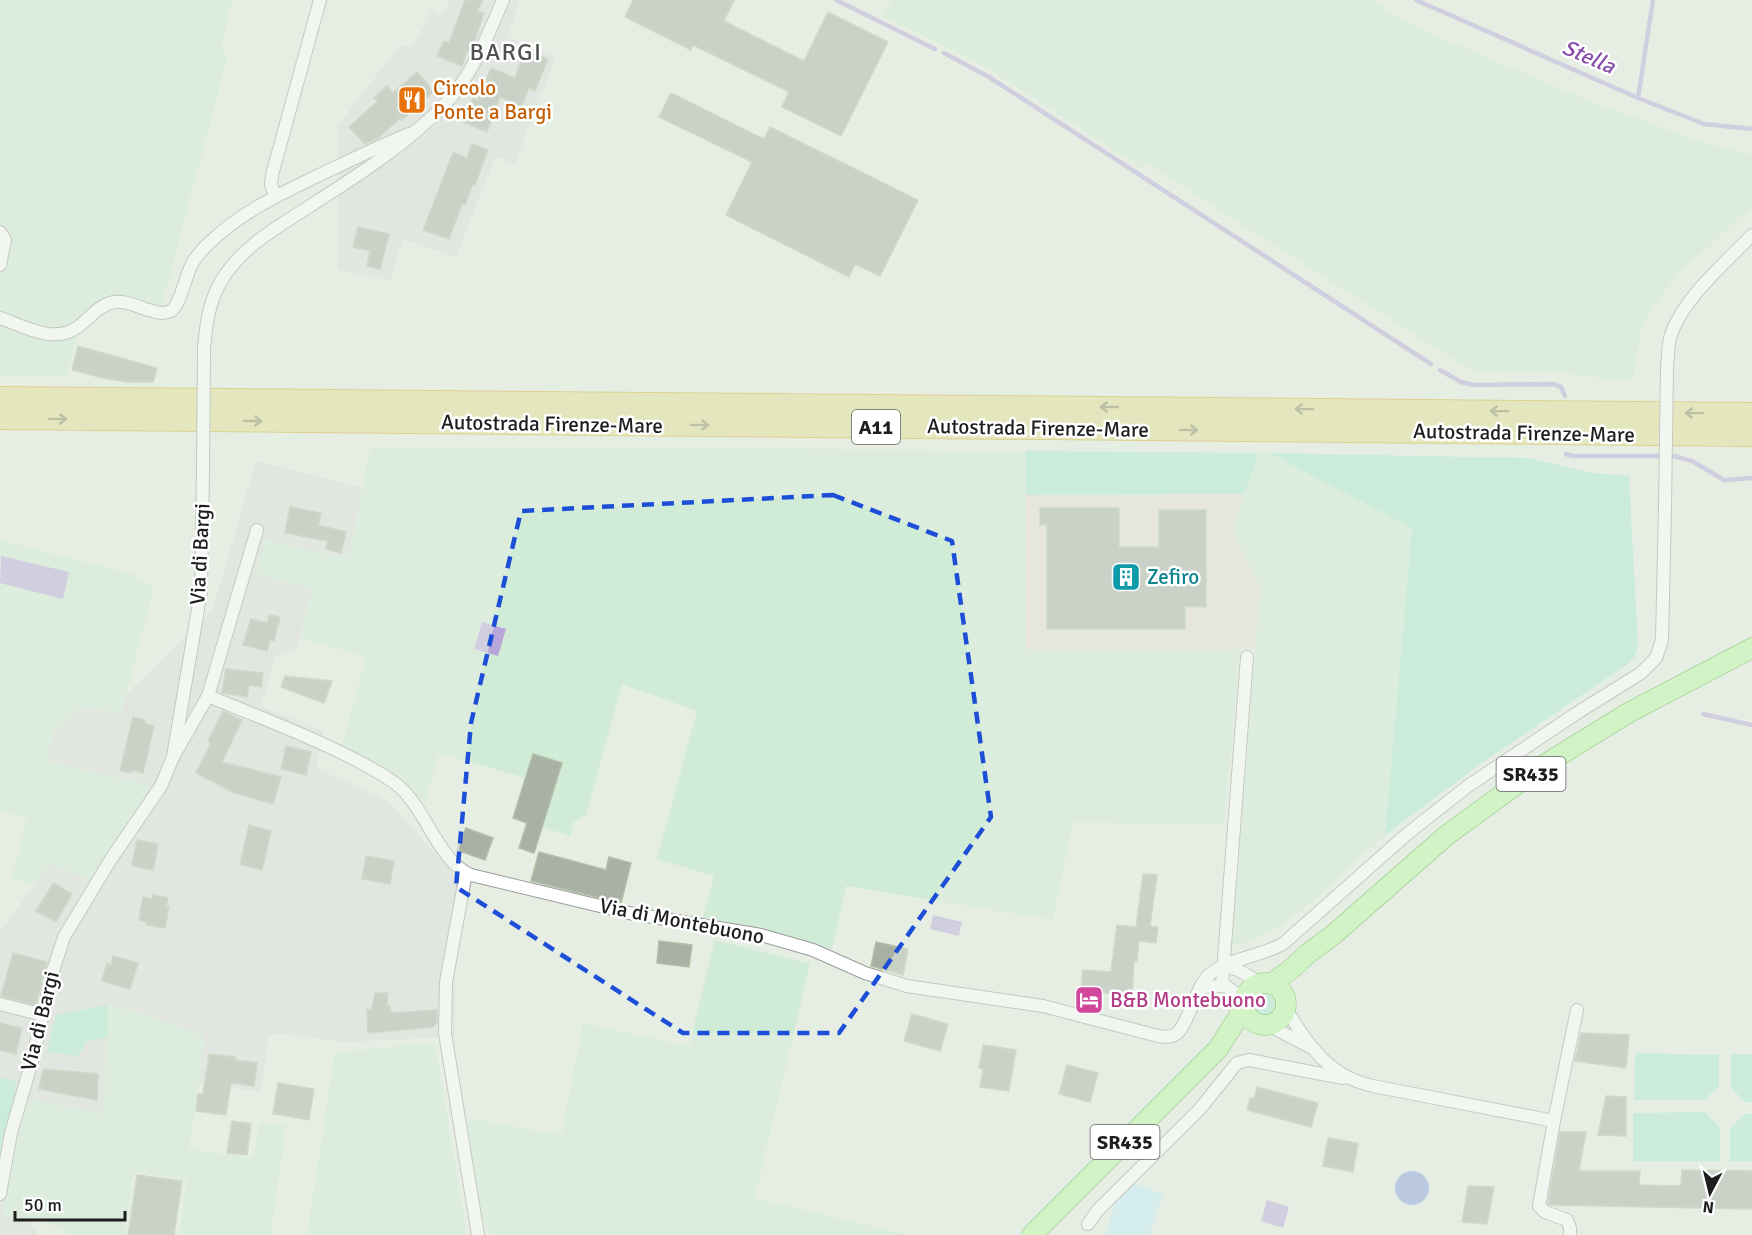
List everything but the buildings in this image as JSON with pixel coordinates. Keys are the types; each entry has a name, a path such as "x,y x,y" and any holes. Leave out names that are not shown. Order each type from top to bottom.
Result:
{"highway":[{"name":"Autostrada Firenze-Mare","path":"0,398 1752,414"},
{"name":"Autostrada Firenze-Mare","path":"0,418 1752,435"}],"main road":[{"name":"SR435","path":"1244,1004 1251,987 1260,981 1289,971 1447,835 1539,768 1628,713 1752,648"},
{"name":"SR435","path":"1264,1024 1280,1019 1286,1003 1333,935"},
{"path":"1260,981 1279,987 1286,1003"},
{"path":"1244,1004 1250,1018 1264,1024"},
{"path":"1218,1048 1244,1004"},
{"path":"1218,1048 1264,1024"},
{"name":"SR435","path":"1032,1235 1218,1048"}],"street":[{"path":"275,196 271,184 272,176 320,0"},
{"name":"Via di Bargi","path":"0,1194 10,1133 52,974 67,931 111,859 161,786 173,757 201,591 204,349 209,313 217,289 230,269 248,249 280,225 358,174 414,132 445,104 461,84 474,61 503,0"},
{"path":"0,318 42,332 59,335 75,329 99,309 113,302 129,303 155,312 170,311 177,304 193,262 222,231 247,212 368,151 414,132"},
{"path":"0,232 5,240 0,265"},
{"path":"1224,966 1274,949 1288,940 1399,841 1468,786 1577,713 1627,684 1656,658 1662,640 1667,367 1670,338 1688,303 1752,235"},
{"path":"173,757 208,696 257,530"},
{"path":"1222,985 1247,657"},
{"path":"208,696 334,749 393,782 418,807 451,861 465,873 446,982 445,1033 478,1235"},
{"name":"Via di Montebuono","path":"465,873 629,913 761,934 813,950 865,973 907,986 1043,1006 1164,1037 1171,1037 1179,1031 1200,987 1212,973 1224,966"},
{"path":"1256,955 1260,981"},
{"path":"1224,966 1260,981"},
{"path":"1200,987 1222,985 1232,989 1244,1004"},
{"path":"1286,1003 1310,1047"},
{"path":"0,1005 43,1015"},
{"path":"1570,1235 1567,1220 1545,1212 1539,1206 1577,1010"},
{"path":"1264,1024 1310,1047 1347,1079"},
{"path":"1088,1224 1098,1210 1199,1110 1237,1063 1249,1060 1554,1121"}],"highlighted area":[{"path":"833,495 952,541 991,817 839,1033 683,1033 456,887 471,723 521,511"}],"shaded area":[{"path":"450,0 520,0 507,37 556,56 515,163 495,157 456,257 403,239 390,281 338,269 337,127 399,46 413,46 432,11 442,16"},
{"path":"256,461 363,488 349,559 265,540 256,574 313,589 297,647 275,656 261,706 324,731 316,768 389,802 456,877 455,1037 346,1042 275,1033 269,1035 261,1092 193,1083 113,1128 24,1214 38,1235 0,1235 0,932 50,863 90,880 149,786 46,762 53,732 78,710 89,708 121,713 126,695 213,609"},
{"path":"1244,494 1232,530 1260,586 1255,649 1025,649 1026,495"},
{"path":"1,556 69,572 63,599 0,583"},
{"path":"482,622 506,629 498,656 474,649"},
{"path":"933,915 962,922 959,936 930,929"},
{"path":"1412,1171 1424,1176 1429,1188 1424,1200 1412,1205 1400,1200 1395,1188 1400,1176"},
{"path":"1133,1183 1163,1194 1150,1235 1106,1235 1116,1198"},
{"path":"1267,1200 1289,1207 1283,1228 1261,1221"}],"green space":[{"path":"0,0 232,0 222,44 227,59 161,309 103,301 86,311 81,319 67,377 0,376"},
{"path":"891,0 1373,0 1398,17 1427,32 1592,102 1697,140 1752,154 1752,206 1679,274 1653,306 1641,331 1632,382 1552,372 1475,370 1460,363 1146,163 1143,169 986,67 884,17"},
{"path":"614,447 1026,451 1026,649 1240,649 1224,825 1073,822 1053,920 846,886 832,949 766,930 703,917 714,876 657,859 697,711 622,684 586,815 574,822 570,836 542,827 561,764 533,755 526,778 439,753 424,805 416,794 393,773 347,748 343,742 366,657 300,638 313,589 256,574 265,540 349,559 370,448"},
{"path":"1026,451 1259,453 1244,494 1026,495"},
{"path":"1259,453 1269,453 1412,528 1385,835 1307,906 1279,927 1254,940 1232,946 1260,586 1232,530"},
{"path":"1269,453 1528,458 1593,473 1629,476 1638,646 1635,656 1628,664 1486,760 1385,835 1412,528"},
{"path":"0,540 132,574 154,588 121,713 89,708 77,710 53,732 46,761 150,785 90,880 50,863 35,885 12,878 27,818 0,811"},
{"path":"715,940 810,964 755,1198 909,1235 492,1235 480,1216 463,1117 561,1135 583,1023 689,1046"},
{"path":"1265,989 1275,994 1280,1004 1275,1014 1265,1019 1255,1014 1250,1004 1255,994"},
{"path":"108,1005 137,1012 205,1036 189,1149 253,1158 259,1122 286,1126 271,1235 179,1235 187,1179 134,1172 125,1235 70,1235 44,1221 3,1215 14,1150 28,1099 104,1114"},
{"path":"108,1005 107,1037 86,1042 79,1056 47,1052 56,1015"},
{"path":"435,1043 467,1235 307,1235 335,1052"},
{"path":"1635,1053 1719,1055 1719,1086 1705,1100 1634,1100"},
{"path":"1731,1054 1752,1054 1752,1102 1744,1102 1731,1087"},
{"path":"0,1077 17,1082 0,1159"},
{"path":"1705,1112 1720,1128 1720,1161 1633,1161 1633,1113"},
{"path":"1744,1114 1752,1114 1752,1161 1730,1161 1730,1129"}],"waterway":[{"path":"836,0 935,49"},
{"name":"Stella","path":"1416,0 1638,98 1704,124 1752,129"},
{"path":"1638,98 1653,0"},
{"path":"944,53 989,77 1431,364"},
{"path":"1440,370 1461,382 1474,385 1554,384 1561,387 1565,396"},
{"path":"1566,454 1572,456 1674,456 1692,461 1724,480 1752,478"},
{"path":"1703,714 1752,725"}],"place":[{"name":"Circolo Ponte a Bargi","path":"412,100"},
{"name":"Zefiro","path":"1126,577"},
{"name":"B&B Montebuono","path":"1089,1000"}],"district":[{"name":"BARGI","path":"506,52"}]}
